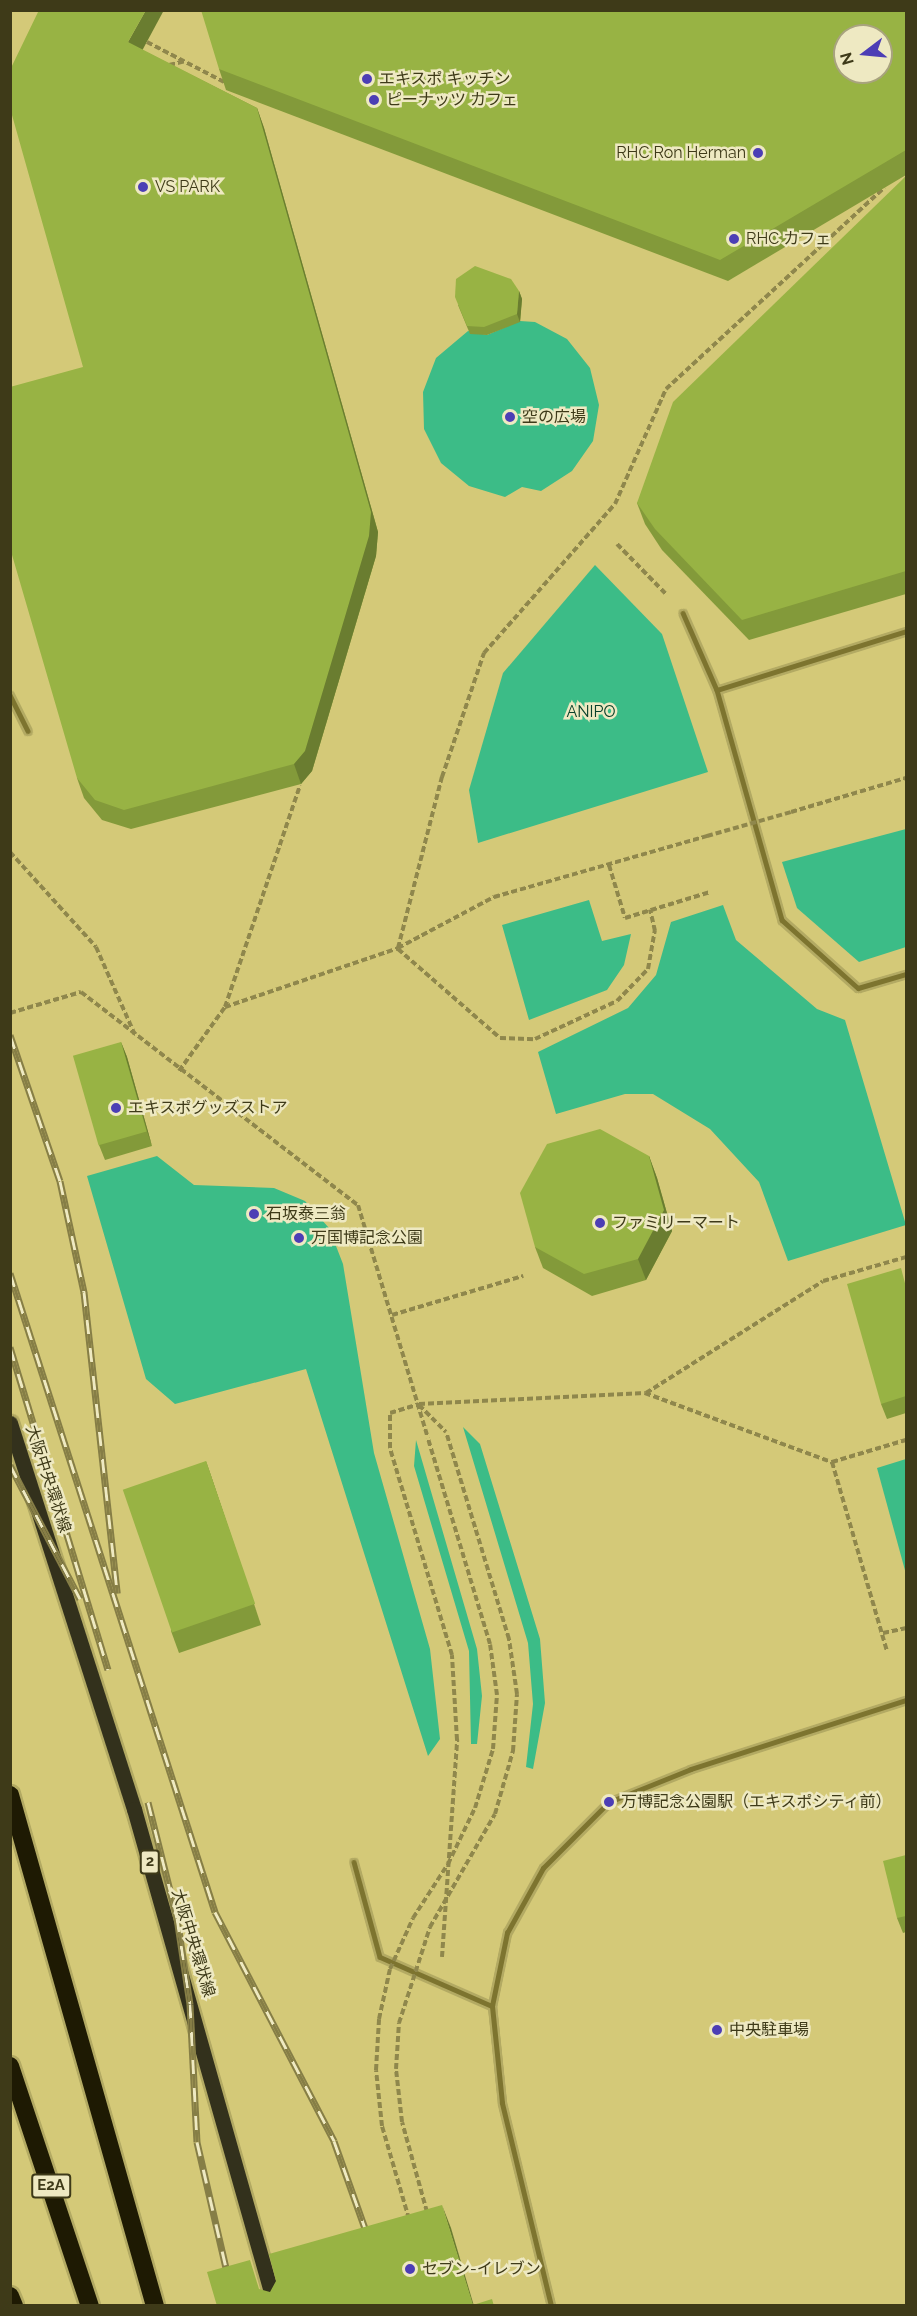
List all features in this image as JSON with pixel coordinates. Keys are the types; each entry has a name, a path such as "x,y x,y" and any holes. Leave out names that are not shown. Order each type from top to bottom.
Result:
{"highway":[{"path":"10,1795 155,2306"},
{"name":"E2A","path":"10,2066 90,2306"},
{"path":"10,2296 14,2306"}],"main road":[{"name":"大阪中央環状線","path":"10,1423 134,1809 275,2306"}],"lane":[{"path":"683,613 717,690 782,920 858,988 906,974"},
{"path":"717,690 906,631"},
{"path":"10,695 28,731"},
{"path":"551,2306 502,2103 492,2006 507,1933 543,1868 609,1802 691,1769 906,1700"},
{"path":"354,1862 380,1957 492,2006"}],"path":[{"path":"147,42 234,87"},
{"path":"164,67 186,61"},
{"path":"398,948 442,777 484,653 615,504 666,389 890,182"},
{"path":"617,544 683,613"},
{"path":"225,1007 398,948 494,897 906,778"},
{"path":"179,1071 225,1007 300,785"},
{"path":"10,852 96,946 135,1036"},
{"path":"609,865 625,918 710,892"},
{"path":"398,948 500,1038 535,1039 616,1001 648,969 655,931 650,910"},
{"path":"10,1013 81,992 179,1071 358,1205 490,1644 497,1695 493,1749 475,1808 408,1928 390,1969 379,2019 376,2070 382,2126 406,2215 417,2229"},
{"path":"645,1393 823,1281 906,1257"},
{"path":"392,1315 523,1276"},
{"path":"441,1961 457,1740 452,1655 390,1448 390,1413 419,1404 645,1393 832,1462 906,1440"},
{"path":"419,1404 446,1432 508,1639 517,1694 513,1751 495,1814 430,1927 399,2023 396,2069 402,2122 426,2219"},
{"path":"832,1462 887,1651"},
{"path":"883,1633 906,1628"}],"green space":[{"name":"空の広場","path":"520,321 535,322 567,339 590,368 599,405 593,441 572,471 541,491 522,487 505,497 469,486 441,463 424,429 423,392 436,358 468,331 487,335"},
{"name":"ANIPO","path":"595,565 662,634 708,772 478,843 469,790 503,673"},
{"path":"906,829 906,947 859,962 797,908 782,862"},
{"path":"589,900 602,941 631,934 624,965 607,990 529,1020 502,925"},
{"path":"723,905 736,940 817,1009 845,1020 906,1225 788,1261 759,1182 710,1129 653,1094 625,1094 556,1114 538,1052 628,1008 656,975 671,922"},
{"path":"157,1156 194,1185 274,1188 305,1201 329,1228 343,1264 374,1453 430,1649 440,1739 428,1756 306,1369 175,1404 146,1379 87,1176"},
{"path":"463,1427 480,1444 540,1639 545,1703 533,1769 526,1767 533,1704 528,1643"},
{"path":"416,1440 477,1649 482,1696 477,1744 471,1744 469,1651 414,1466"},
{"path":"906,1459 906,1574 877,1468"}],"building":[{"path":"39,10 146,10 128,42 257,108 371,512 369,536 305,751 294,764 124,810 95,800 77,778 10,548 10,387 83,367 10,108 10,70"},
{"path":"201,10 906,10 906,150 720,260 219,69"},
{"path":"906,176 906,571 742,620 655,529 637,503 673,402"},
{"path":"475,266 511,279 519,291 517,314 484,327 467,326 455,297 456,279"},
{"name":"エキスポグッズストア","path":"121,1042 147,1131 99,1145 73,1056"},
{"name":"ファミリーマート","path":"600,1129 649,1156 664,1210 638,1259 584,1274 535,1247 520,1193 547,1144"},
{"path":"901,1268 906,1287 906,1396 881,1404 847,1284"},
{"path":"206,1461 255,1604 172,1632 123,1490"},
{"path":"906,1855 906,1916 897,1918 883,1861"},
{"path":"442,2205 473,2305 492,2299 494,2306 217,2306 207,2272 250,2260 259,2289 270,2292 276,2281 269,2254"}],"railway":[{"path":"10,1035 60,1181 84,1292 117,1593"},
{"path":"10,1273 215,1912 334,2141 370,2242"},
{"path":"10,1347 108,1669"},
{"path":"10,1465 80,1599"},
{"path":"148,1802 177,1918 190,2004 197,2142 235,2306"}],"place":[{"name":"エキスポ キッチン","path":"367,79"},
{"name":"ピーナッツ カフェ","path":"374,100"},
{"name":"RHC Ron Herman","path":"758,153"},
{"name":"VS PARK","path":"143,187"},
{"name":"RHC カフェ","path":"734,239"},
{"name":"空の広場","path":"510,417"},
{"name":"エキスポグッズストア","path":"116,1108"},
{"name":"石坂泰三翁","path":"254,1214"},
{"name":"ファミリーマート","path":"600,1223"},
{"name":"万国博記念公園","path":"299,1238"},
{"name":"万博記念公園駅（エキスポシティ前）","path":"609,1802"},
{"name":"中央駐車場","path":"717,2030"},
{"name":"セブン-イレブン","path":"410,2269"}]}
